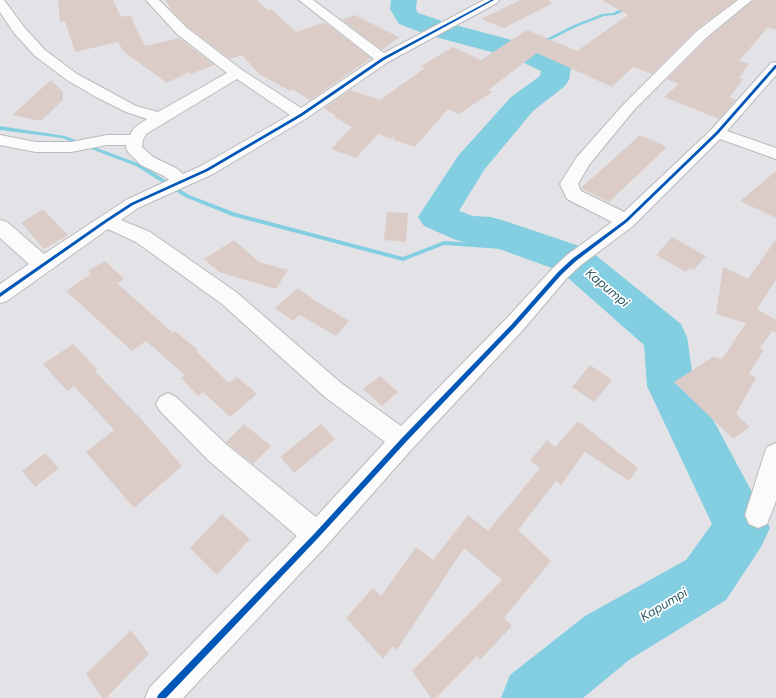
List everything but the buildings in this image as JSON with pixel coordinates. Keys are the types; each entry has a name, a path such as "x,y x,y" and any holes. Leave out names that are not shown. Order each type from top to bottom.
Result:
{"street":[{"path":"152,0 182,31 237,73 301,115"},
{"path":"305,0 383,58"},
{"path":"0,295 132,204 207,170 301,115 383,58 493,0"},
{"path":"626,221 573,195 569,184 582,162 629,107 702,34 746,0"},
{"path":"0,3 19,30 40,53 72,77 100,94 131,109 160,118"},
{"path":"161,698 317,535 403,441 514,325 560,273 574,260 626,221 717,133 776,66"},
{"path":"180,181 170,172 147,161 134,148 135,140 140,131 237,73"},
{"path":"717,133 776,154"},
{"path":"0,140 36,148 71,147 107,140 135,140"},
{"path":"106,221 143,237 229,298 333,390 403,441"},
{"path":"0,227 43,265"},
{"path":"168,404 218,453 317,535"},
{"path":"758,514 766,492 776,454"}],"waterway":[{"name":"Kapumpi","path":"404,0 403,9 408,18 438,29 524,52 556,67 554,80 522,104 470,164 437,217 470,230 491,231 574,260 665,337 671,386 742,528 706,580 607,638 533,698"},
{"path":"540,43 575,26 603,15 614,14 636,4 636,0"},
{"path":"0,128 63,137 138,165 187,196 234,215 403,259 444,243 545,250"}],"cycle path":[{"path":"0,295 132,204 207,170 301,115 383,59 493,0"},
{"path":"161,698 317,535 403,441 514,325 560,273 574,260 626,221 717,133 776,66"}]}
